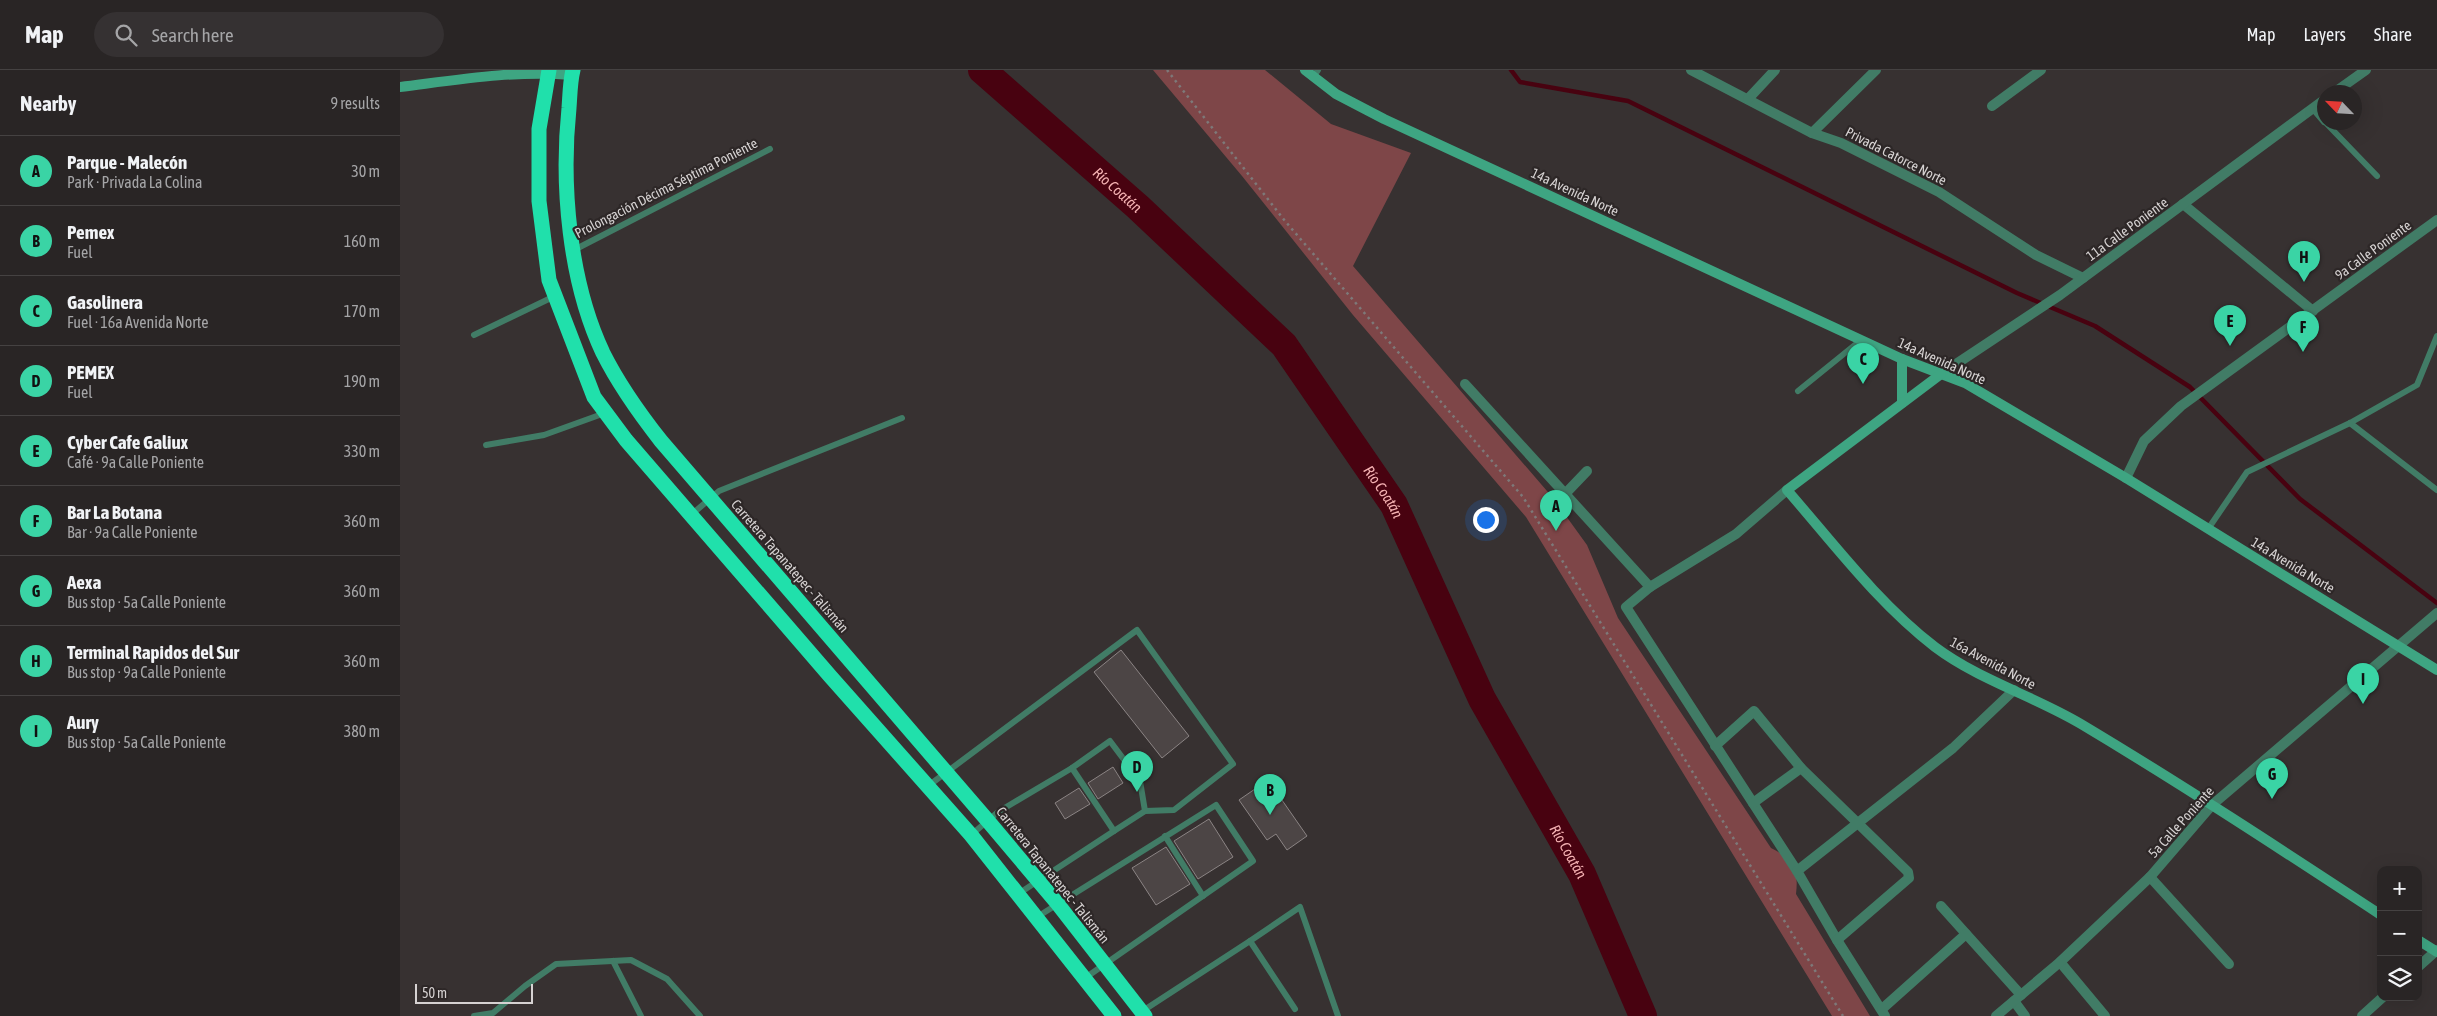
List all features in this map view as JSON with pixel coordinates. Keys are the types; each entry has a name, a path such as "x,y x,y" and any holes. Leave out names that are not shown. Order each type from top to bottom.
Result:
{"highway":[{"path":"548,71 539,129 539,201 549,280 594,397 626,440 971,835 1114,1016"},
{"name":"Carretera Tapanatepec - Talismán","path":"572,73 566,138 565,193 574,250 585,303 600,343 628,398 711,498 988,820 1057,903 1141,1015"}],"main road":[{"path":"400,87 486,73 548,71 572,73"},
{"name":"14a Avenida Norte","path":"1312,72 1336,94 1384,118 1902,359 1965,383 2126,478 2437,670"},
{"path":"1902,359 1902,403"},
{"path":"1787,490 1941,374"},
{"name":"16a Avenida Norte","path":"1787,490 1893,611 1936,648 1967,666 2079,723 2212,805 2377,912"},
{"path":"2422,942 2437,951"}],"street":[{"name":"Privada Catorce Norte","path":"1691,70 1812,133 1841,143 1939,192 2036,255 2083,278"},
{"path":"1748,99 1775,70"},
{"path":"1812,133 1876,70"},
{"path":"1992,106 2041,70"},
{"path":"2345,85 2366,70"},
{"name":"11a Calle Poniente","path":"1941,374 2060,295 2317,105"},
{"path":"2183,204 2313,311"},
{"name":"9a Calle Poniente","path":"2126,478 2144,441 2181,406 2437,220"},
{"path":"1466,384 1607,542 1650,587"},
{"path":"1565,494 1587,471"},
{"path":"1787,490 1736,534 1650,587 1626,606 1797,871 1837,940 1884,1013 1966,934"},
{"name":"5a Calle Poniente","path":"1996,1016 2060,962 2150,877 2212,805 2437,613"},
{"path":"1797,871 1858,825 1953,748 2014,690"},
{"path":"1715,746 1754,711 1801,768 1908,872 1909,878 1837,940"},
{"path":"1753,803 1801,768"},
{"path":"2150,877 2228,964"},
{"path":"1941,906 2018,998 2025,1016"},
{"path":"2422,964 2437,951"},
{"path":"2060,962 2105,1016"},
{"path":"2362,1016 2379,1001"}],"lane":[{"path":"2312,109 2317,114"},
{"path":"2333,130 2377,176"},
{"name":"Prolongación Décima Séptima Poniente","path":"574,250 770,149"},
{"path":"474,335 555,296"},
{"path":"2208,529 2248,472 2350,423 2417,385 2437,336"},
{"path":"1798,391 1861,340"},
{"path":"486,445 544,435 606,412"},
{"path":"691,515 719,491 902,418"},
{"path":"2350,423 2437,490"},
{"path":"928,786 1137,630 1233,764 1174,810 1145,811 1018,894"},
{"path":"971,835 998,812 1072,768 1110,742 1140,782 1145,811"},
{"path":"1072,768 1114,830"},
{"path":"1037,917 1216,805 1253,861 1085,978"},
{"path":"1165,836 1203,896"},
{"path":"1141,1015 1300,907 1338,1016"},
{"path":"1250,940 1295,1009"},
{"path":"474,1016 493,1013 525,986 556,964 631,960 667,979 700,1016"},
{"path":"614,961 641,1016"}],"path":[{"path":"1167,70 1285,221 1523,497 1843,1016"}],"shaded area":[{"path":"1153,70 1265,70 1331,124 1411,153 1353,266 1553,498 1587,545 1618,618 1771,848 1785,856 1793,866 1797,885 1796,894 1870,1016 1832,1016 1526,517 1353,315 1242,176"}],"building":[{"path":"1121,650 1189,736 1162,758 1094,672"},
{"path":"1113,767 1123,783 1098,799 1088,783"},
{"path":"1268,780 1307,836 1287,850 1276,834 1267,840 1239,800"},
{"path":"1079,788 1090,804 1065,819 1055,803"},
{"path":"1209,819 1233,857 1198,879 1174,841"},
{"path":"1166,847 1190,884 1156,905 1132,868"}],"waterway":[{"name":"Río Coatán","path":"982,70 1138,207 1284,345 1394,505 1482,699 1582,874 1643,1016"},
{"path":"1511,70 1520,82 1628,101 2017,293 2095,326 2190,387 2300,499 2437,603"}],"place":[{"name":"Terminal Rapidos del Sur","path":"2304,282"},
{"name":"Cyber Cafe Galiux","path":"2230,346"},
{"name":"Bar La Botana","path":"2303,352"},
{"name":"Gasolinera","path":"1863,384"},
{"name":"Parque - Malecón","path":"1556,531"},
{"name":"Aury","path":"2363,704"},
{"name":"PEMEX","path":"1137,792"},
{"name":"Aexa","path":"2272,799"},
{"name":"Pemex","path":"1270,815"}]}
